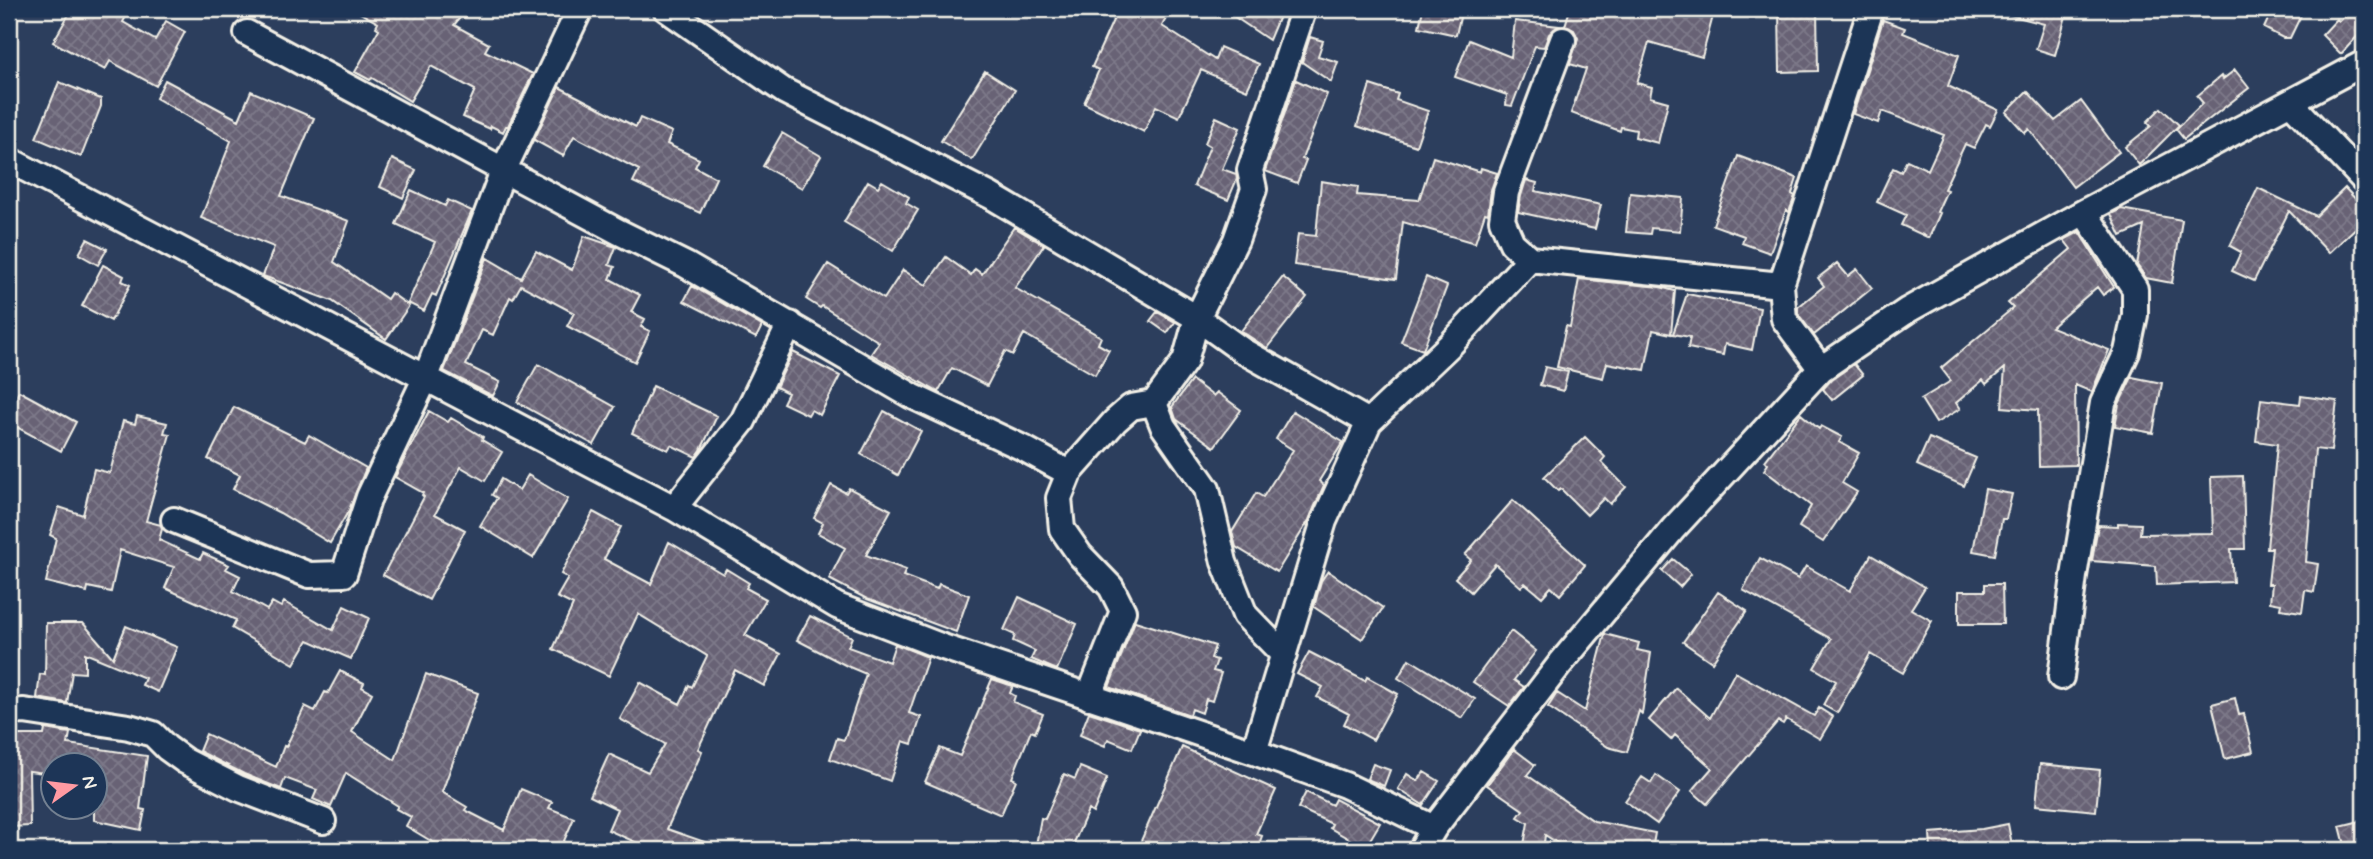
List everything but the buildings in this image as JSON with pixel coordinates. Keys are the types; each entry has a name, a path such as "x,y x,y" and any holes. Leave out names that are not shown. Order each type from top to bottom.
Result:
{"street":[{"path":"174,520 309,575 344,574 369,498 426,377 503,171 580,9"},
{"path":"666,9 783,91 991,196 1197,318 1243,351 1369,422"},
{"path":"1089,696 1123,611 1111,587 1080,555 1062,529 1059,498 1069,473 1115,421 1131,407 1154,403 1185,361 1197,318 1236,240 1254,189 1250,170 1303,11 1301,9"},
{"path":"1821,369 1784,319 1781,285 1871,9"},
{"path":"247,33 503,171 685,265 912,396 1023,448 1069,473"},
{"path":"1563,40 1506,192 1502,219 1512,243 1530,259 1781,285"},
{"path":"1421,850 1434,828 1560,664 1673,529 1821,369 1908,310 2084,212 2364,63"},
{"path":"2291,103 2364,180"},
{"path":"9,160 674,508 837,606 940,646 1345,785 1434,828"},
{"path":"2061,677 2102,403 2126,352 2135,315 2135,289 2084,212"},
{"path":"1254,752 1324,521 1369,422 1451,344 1530,259"},
{"path":"674,508 743,421 790,324"},
{"path":"1154,403 1163,426 1207,489 1224,562 1245,615 1284,655"},
{"path":"9,712 24,711 129,727 153,734 185,761 216,777 323,821"}]}
